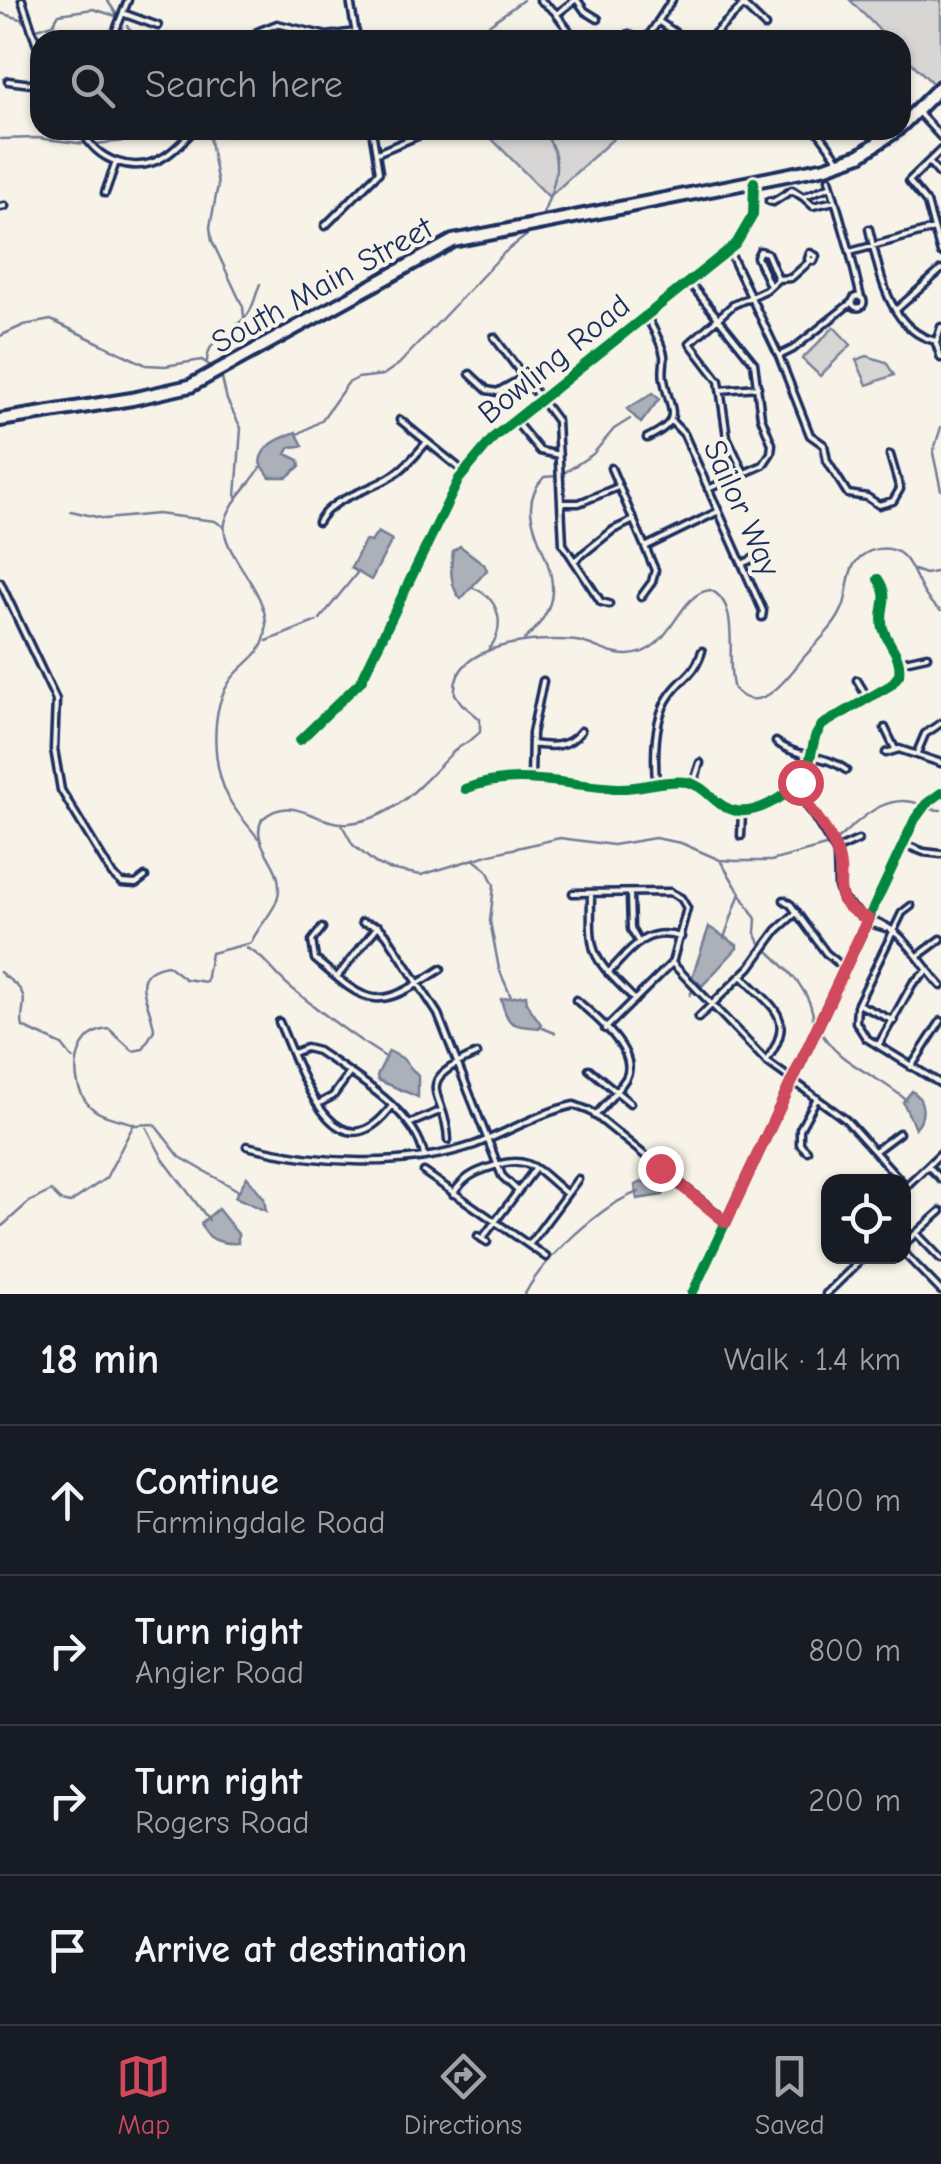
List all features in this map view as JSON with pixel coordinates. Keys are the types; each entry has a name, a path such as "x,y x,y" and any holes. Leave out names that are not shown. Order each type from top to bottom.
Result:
{"highway":[{"name":"South Main Street","path":"911,117 941,86"},
{"name":"South Main Street","path":"0,420 126,400 196,383 453,241 840,163 882,140"}],"street":[{"path":"22,0 32,30"},
{"path":"117,30 128,0"},
{"path":"350,0 356,30"},
{"path":"540,0 558,14 569,30"},
{"path":"558,14 576,0 598,19"},
{"path":"652,30 672,0"},
{"path":"738,0 765,26"},
{"path":"718,30 744,5"},
{"path":"125,14 158,26"},
{"path":"658,21 671,30"},
{"path":"262,30 277,24 294,30"},
{"path":"8,82 30,83"},
{"path":"917,111 941,137"},
{"path":"89,140 116,162 138,165 157,161 184,140"},
{"path":"325,226 376,177 380,167 375,140"},
{"path":"378,152 407,140"},
{"path":"825,140 840,163"},
{"path":"941,150 909,181 924,198 941,253"},
{"path":"106,193 116,162"},
{"path":"928,162 941,176"},
{"name":"Bowling Road","path":"300,740 341,702 371,664 463,472 515,420 729,251 753,216 754,182"},
{"path":"779,356 856,301 859,286 830,182 803,197"},
{"path":"773,204 792,190 813,206 836,200"},
{"path":"868,228 895,311 916,334 936,341"},
{"path":"850,252 934,228"},
{"path":"729,251 779,356 810,435 824,445 828,461 848,494 879,505 893,502 900,489 890,455"},
{"path":"770,286 757,257 760,251 767,254 778,279"},
{"path":"744,474 727,437 714,372 690,343 733,305 778,279 790,278 810,261"},
{"path":"895,311 941,270"},
{"path":"690,283 754,363 761,417 772,444 772,454 763,465 708,488"},
{"path":"646,438 664,430 671,421 672,400 663,374 665,359 647,316"},
{"path":"941,327 936,341 941,358"},
{"path":"494,337 557,420 562,544 601,602 609,604"},
{"path":"470,374 486,390 497,392 524,376"},
{"path":"720,390 758,387"},
{"path":"400,420 463,472"},
{"path":"515,420 540,451 559,455"},
{"name":"Sailor Way","path":"671,421 684,434 763,611 762,618"},
{"path":"318,522 348,496 389,478 426,443"},
{"path":"611,468 653,564 654,577 641,597"},
{"path":"561,504 579,503 619,486"},
{"path":"646,547 717,512"},
{"path":"574,562 613,530 634,520"},
{"path":"742,564 760,556"},
{"path":"465,789 496,780 531,779 616,788 693,784 725,807 742,812 758,809 806,776 815,737 822,726 895,681 900,662 882,626 886,594 878,579"},
{"path":"0,582 56,700 54,748 61,790 118,880 136,884 145,877"},
{"path":"656,784 656,751 663,708 668,696 697,667 702,651"},
{"path":"900,662 927,656"},
{"path":"857,680 868,698"},
{"path":"531,779 532,744 543,681"},
{"path":"916,755 925,734 941,724"},
{"path":"884,728 895,749"},
{"path":"532,744 568,744 582,731"},
{"path":"776,742 792,752 826,758 846,770"},
{"path":"886,753 895,749 941,763"},
{"path":"693,784 700,764"},
{"path":"795,786 836,850 841,897 851,909 893,932 941,986"},
{"path":"692,1294 903,844 921,810 941,793"},
{"path":"741,836 742,812"},
{"path":"836,850 858,840"},
{"path":"903,844 941,854"},
{"path":"574,894 670,892 685,902 688,914 672,963 605,1029"},
{"path":"591,894 592,950 634,1000"},
{"path":"630,895 630,929 639,942"},
{"path":"784,900 824,951 845,968"},
{"path":"910,906 903,911 858,1004 857,1027 878,1046 941,1084"},
{"path":"698,1018 742,976 779,927 797,912"},
{"path":"362,922 378,926 386,934 436,1010 504,1179 518,1191"},
{"path":"338,977 378,926"},
{"path":"322,928 312,941 312,954 358,994 375,1000 419,984 440,970"},
{"path":"608,972 639,942 656,933 681,937"},
{"path":"918,956 941,939"},
{"path":"672,963 766,1061 846,1120 894,1174"},
{"path":"878,1046 913,983 928,970"},
{"path":"742,976 782,1024 780,1040 766,1061"},
{"path":"576,1000 624,1049 629,1060 626,1076 594,1116"},
{"path":"858,1004 894,1021"},
{"path":"911,1068 941,1021"},
{"path":"279,1022 316,1105 334,1124 360,1130 377,1124 392,1106"},
{"path":"292,1052 314,1049 392,1106 422,1144 424,1156"},
{"path":"448,1140 436,1096 438,1080 458,1062 477,1054"},
{"path":"589,1069 630,1102"},
{"path":"316,1105 332,1096 349,1074"},
{"path":"807,1151 800,1144 800,1129 816,1098"},
{"path":"246,1146 319,1159 358,1161 424,1156 490,1139 565,1107 582,1107 726,1222"},
{"path":"409,1124 440,1111"},
{"path":"875,1152 899,1133"},
{"path":"911,1179 941,1153"},
{"path":"453,1194 468,1175 518,1160 567,1194"},
{"path":"928,1166 941,1179"},
{"path":"482,1239 535,1169"},
{"path":"424,1172 546,1257"},
{"path":"529,1245 578,1179"},
{"path":"911,1238 941,1211"},
{"path":"916,1234 941,1259"},
{"path":"911,1260 941,1292"},
{"path":"826,1294 857,1264"}],"shaded area":[{"path":"850,0 941,0 941,80 935,86 911,62 911,30 879,30"},
{"path":"493,140 612,140 549,197"},
{"path":"834,327 851,345 820,376 802,359"},
{"path":"867,356 886,362 894,375 867,385 856,360"},
{"path":"653,393 659,399 641,423 627,409"},
{"path":"296,432 303,446 290,447 286,454 299,460 300,466 287,477 270,477 260,463 264,451"},
{"path":"378,532 392,540 371,580 351,568 365,541 371,542"},
{"path":"460,546 487,570 461,599 451,570 453,551"},
{"path":"709,927 737,948 702,986 692,977"},
{"path":"526,995 527,1004 541,1024 539,1028 517,1025 506,1015 501,999"},
{"path":"389,1051 402,1058 418,1076 418,1097 378,1080"},
{"path":"912,1091 922,1109 915,1128 903,1102"},
{"path":"247,1177 264,1198 266,1211 235,1197"},
{"path":"663,1183 663,1195 637,1199 635,1185"},
{"path":"218,1209 238,1234 238,1243 215,1240 203,1229 201,1223"}],"waterway":[{"path":"107,0 117,15"},
{"path":"482,30 523,0"},
{"path":"37,29 53,24 59,14 93,9 119,17"},
{"path":"0,13 21,19 27,26"},
{"path":"127,26 130,30"},
{"path":"0,139 30,138"},
{"path":"53,140 86,144"},
{"path":"95,144 127,140"},
{"path":"210,140 218,185 210,227 212,241 244,317"},
{"path":"543,214 556,170 549,140"},
{"path":"298,434 321,421 348,383 383,375 399,364 504,253 536,228"},
{"path":"207,361 217,339 248,314 260,284"},
{"path":"0,336 24,325 51,320 146,365 202,360 215,369"},
{"path":"221,374 227,400 241,428 236,497"},
{"path":"564,473 593,454 614,429 630,419"},
{"path":"941,427 933,453 941,490"},
{"path":"258,838 233,806 224,787 215,738 225,690 259,650 265,637 265,613 260,599 225,534 231,507 262,465"},
{"path":"524,640 544,617 552,595 550,574 531,515 533,496 544,477 557,476"},
{"path":"71,511 105,519 157,514 215,521 224,527"},
{"path":"0,1228 29,1202 51,1191 61,1201 70,1203 106,1178 134,1124 100,1113 87,1102 77,1078 80,1051 96,1032 109,1029 133,1051 143,1049 154,1030 144,990 147,975 167,965 185,979 206,982 211,953 251,943 273,909 279,886 275,868 262,845 262,819 273,812 294,809 349,823 380,815 406,799 480,732 480,719 455,694 458,677 467,663 482,653 541,640 582,642 621,655 643,652 665,635 689,602 710,590 726,607 734,689 754,699 764,697 782,683 831,627 843,607 852,568 870,551 898,552 925,595 941,611"},
{"path":"914,570 925,574 941,571"},
{"path":"320,619 357,573"},
{"path":"473,588 489,599 498,614 497,633 488,650"},
{"path":"267,641 317,621"},
{"path":"834,842 884,805 907,801 920,804"},
{"path":"927,809 941,810"},
{"path":"342,825 353,845 375,863 421,875 560,838 613,845 655,838 681,843 720,860 736,861 771,861 829,845"},
{"path":"473,859 487,870 494,885 490,921 499,969 511,997"},
{"path":"721,862 756,919 755,933 761,945"},
{"path":"724,938 740,893"},
{"path":"246,948 323,1013 384,1056"},
{"path":"767,950 805,994 813,1027"},
{"path":"0,972 23,995 23,1027 62,1045 73,1059"},
{"path":"690,995 692,991"},
{"path":"540,1027 555,1033"},
{"path":"820,1030 837,1052 906,1100"},
{"path":"135,1125 154,1124 180,1157 239,1191"},
{"path":"147,1128 163,1159 209,1220"},
{"path":"525,1294 545,1265 575,1234 608,1208 639,1192"}],"cycle path":[{"path":"300,740 361,681 459,479 494,437 736,244 753,215 754,182"},
{"path":"465,789 522,779 618,788 678,781 698,786 735,811 769,804 806,776 815,737 822,725 891,685 899,675 897,656 883,628 884,593 878,579"},
{"path":"692,1294 915,819 941,793"}],"route":[{"path":"660,1168 726,1222 868,919 841,897 837,854 795,786 800,782"}]}
